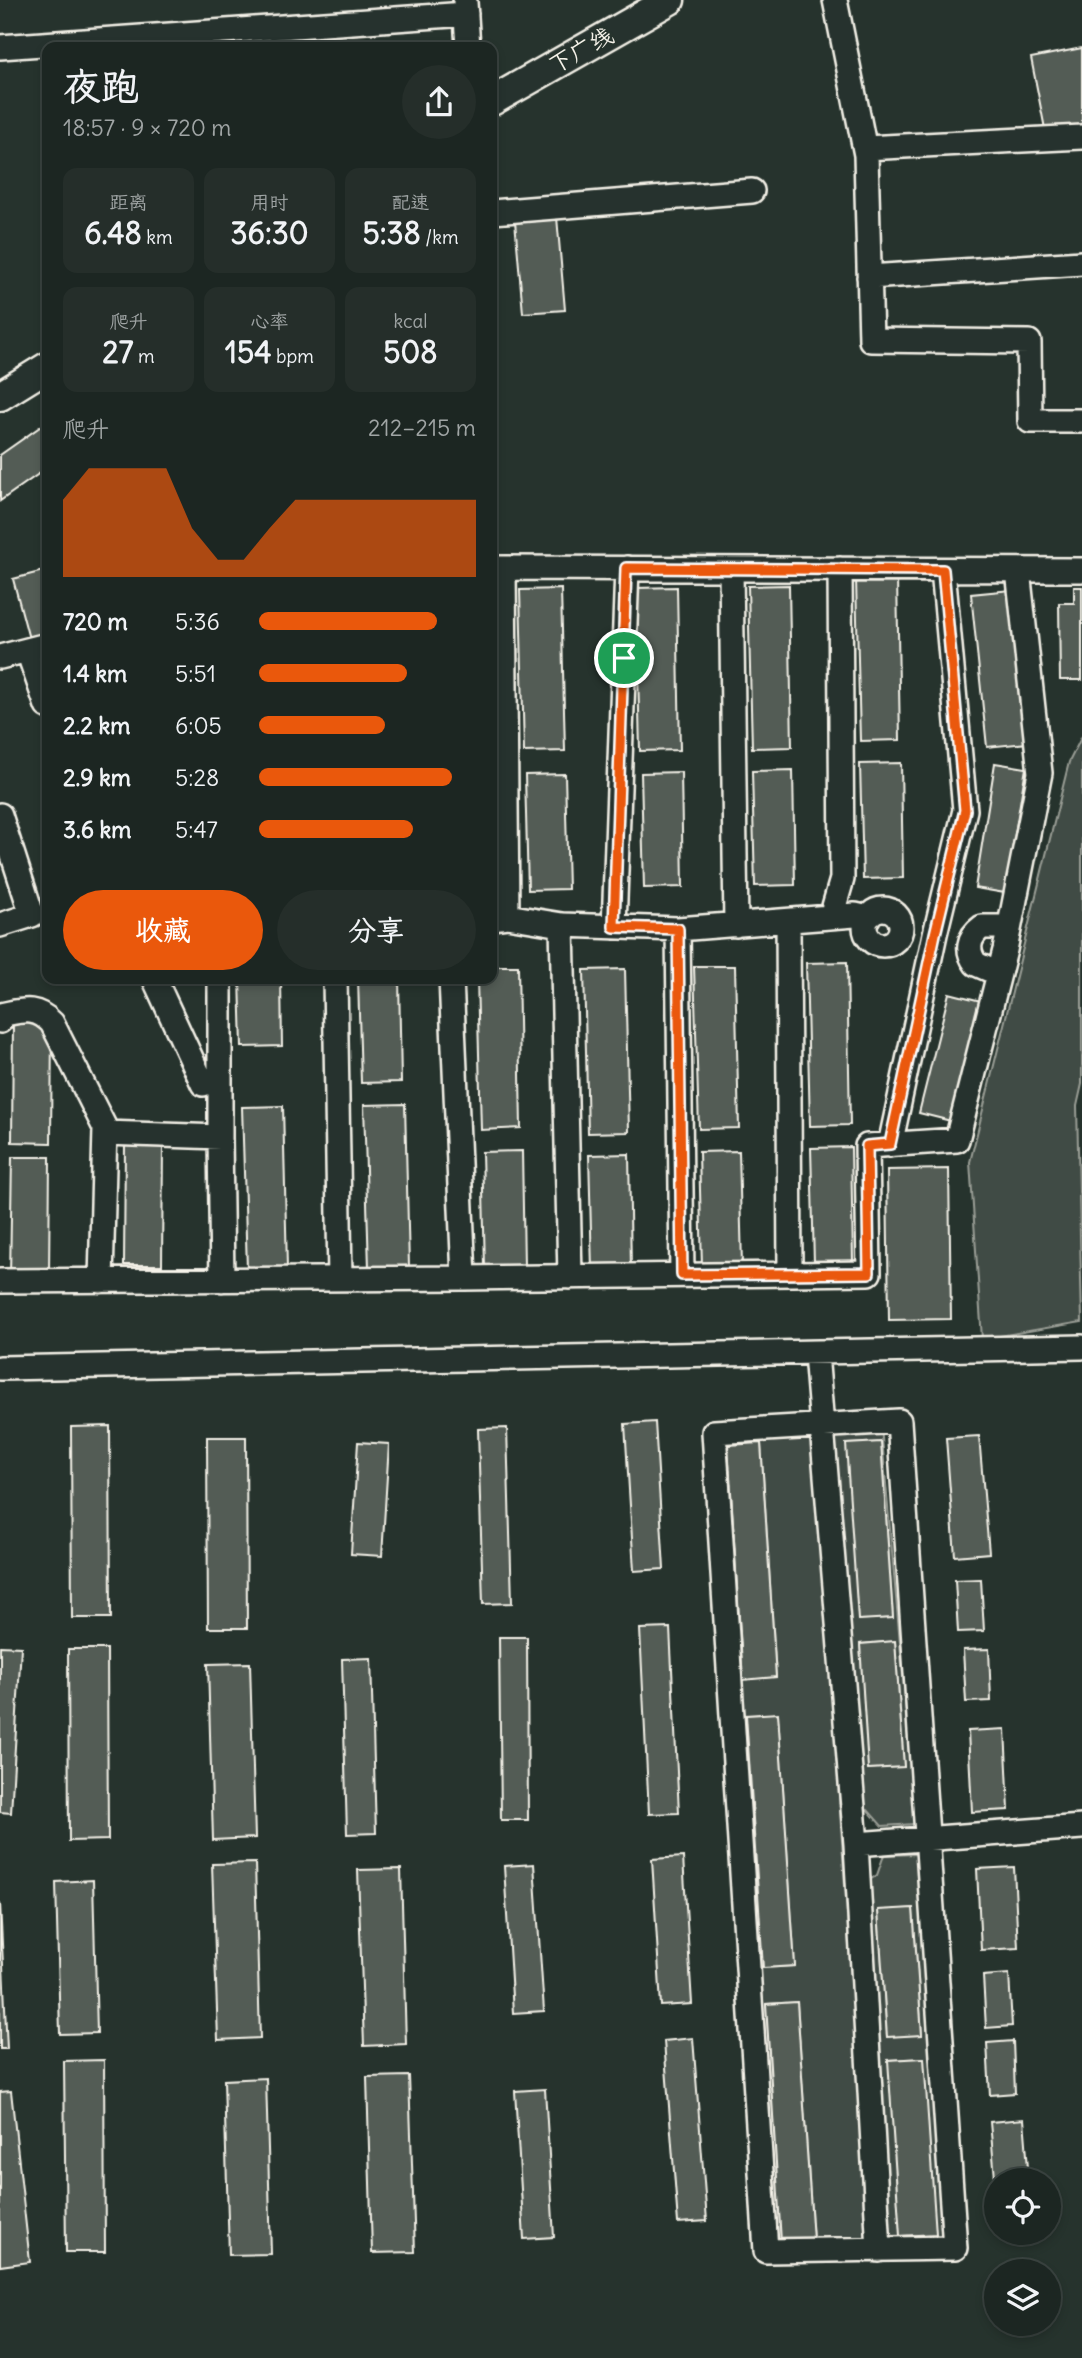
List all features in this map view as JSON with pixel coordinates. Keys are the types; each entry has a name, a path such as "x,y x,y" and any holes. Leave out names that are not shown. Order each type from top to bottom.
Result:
{"main road":[{"name":"下广线","path":"497,96 670,0"},
{"path":"0,396 42,370"}],"street":[{"path":"835,0 864,148 871,340 1029,342 1030,421 1082,421"},
{"path":"58,42 465,7 468,42"},
{"path":"0,47 42,43"},
{"path":"864,148 1082,137"},
{"path":"497,212 752,191"},
{"path":"869,277 1082,263"},
{"path":"970,943 902,926 897,915 887,909 876,911 868,918 855,915 678,929 562,925 499,917 498,568 1082,570"},
{"path":"614,927 626,568"},
{"path":"731,569 736,925"},
{"path":"831,917 842,879 840,569"},
{"path":"890,1144 935,934 965,810 943,570"},
{"path":"0,1281 869,1273 867,1146 957,1140 1009,927 1040,773 1018,570"},
{"path":"0,657 38,648 42,674"},
{"path":"0,815 32,915 0,925"},
{"path":"788,920 790,1274"},
{"path":"562,925 570,1277"},
{"path":"999,974 976,964 969,951 970,943 982,927 1009,927"},
{"path":"678,929 682,1275"},
{"path":"157,984 203,1084"},
{"path":"220,984 222,1280"},
{"path":"335,984 340,1279"},
{"path":"451,984 464,1278"},
{"path":"0,1021 0,1015 28,1010 43,1013 52,1023 105,1128 101,1280"},
{"path":"105,1133 220,1137"},
{"path":"0,1368 1082,1347"},
{"path":"816,1353 856,1844 879,2250"},
{"path":"899,1421 927,1839 955,2248 766,2251 714,1432 899,1421"},
{"path":"856,1844 1082,1827"}],"shaded area":[{"path":"1082,736 1082,1084 1077,1106 1082,1322 982,1339 970,1162 1069,762"},
{"path":"881,1427 916,1824 882,1826 867,1809 860,1808 831,1442 837,1429","holes":["881,1442 893,1617 859,1620 847,1444","895,1641 904,1766 869,1769 860,1644"]},
{"path":"815,1439 869,2243 777,2245 724,1442","holes":["761,1443 776,1676 743,1679 728,1446","778,1714 795,1966 764,1968 746,1716","797,2002 813,2239 781,2241 766,2004"]},
{"path":"917,1854 945,2241 887,2242 864,1884 877,1875 884,1855","holes":["913,1908 922,2034 887,2037 878,1911","923,2058 935,2234 901,2236 889,2060"]}],"building":[{"path":"1082,48 1082,132 1046,134 1031,58"},
{"path":"557,217 565,310 523,313 515,221"},
{"path":"42,426 42,472 0,501 0,455"},
{"path":"42,571 42,635 29,639 13,579"},
{"path":"897,578 900,740 860,741 856,579"},
{"path":"789,585 792,747 752,748 748,586"},
{"path":"677,587 680,750 640,751 636,588"},
{"path":"1074,587 1082,587 1082,680 1060,680 1059,603 1074,603"},
{"path":"561,589 565,751 524,752 520,590"},
{"path":"1011,590 1027,743 987,747 971,594"},
{"path":"901,763 903,878 863,879 860,764"},
{"path":"995,763 1026,768 1005,893 975,888"},
{"path":"793,770 795,885 755,886 752,771"},
{"path":"681,772 683,887 644,888 641,773"},
{"path":"565,774 568,889 528,890 525,775"},
{"path":"847,962 850,1125 810,1126 806,963"},
{"path":"497,966 518,966 521,1128 481,1130 477,984 497,984"},
{"path":"694,966 735,966 739,1128 699,1129"},
{"path":"625,969 629,1132 588,1133 584,970"},
{"path":"240,984 281,984 282,1046 242,1047"},
{"path":"358,984 399,984 401,1082 361,1083"},
{"path":"949,993 989,1003 959,1123 919,1113"},
{"path":"13,1022 52,1023 51,1143 12,1142"},
{"path":"405,1104 409,1267 369,1268 364,1105"},
{"path":"283,1106 287,1268 247,1269 242,1107"},
{"path":"125,1145 163,1145 162,1265 124,1265"},
{"path":"851,1147 853,1262 814,1263 811,1148"},
{"path":"522,1151 524,1266 485,1267 482,1152"},
{"path":"739,1151 742,1265 702,1267 699,1152"},
{"path":"629,1154 631,1269 592,1270 589,1155"},
{"path":"12,1157 50,1157 49,1277 10,1277"},
{"path":"949,1169 951,1319 889,1320 887,1170"},
{"path":"655,1422 664,1569 634,1571 625,1424"},
{"path":"110,1426 111,1618 72,1618 71,1427"},
{"path":"507,1428 512,1603 483,1604 478,1429"},
{"path":"979,1436 989,1553 955,1556 946,1438"},
{"path":"207,1437 246,1437 247,1628 208,1628"},
{"path":"358,1442 389,1444 382,1556 351,1554"},
{"path":"881,1442 893,1618 858,1620 846,1444"},
{"path":"761,1443 776,1677 743,1680 728,1445"},
{"path":"981,1579 984,1631 958,1632 955,1580"},
{"path":"670,1628 679,1813 649,1814 640,1629"},
{"path":"499,1637 527,1637 528,1820 501,1820"},
{"path":"895,1641 904,1767 868,1769 860,1644"},
{"path":"0,1646 21,1647 11,1813 0,1812"},
{"path":"68,1649 107,1649 108,1840 69,1841"},
{"path":"989,1649 991,1701 966,1702 963,1650"},
{"path":"371,1658 376,1833 347,1834 342,1659"},
{"path":"250,1663 255,1838 213,1840 208,1664"},
{"path":"778,1713 795,1966 763,1968 746,1715"},
{"path":"1005,1729 1009,1810 972,1812 968,1731"},
{"path":"683,1857 692,2004 661,2006 652,1859"},
{"path":"255,1863 260,2038 218,2040 212,1864"},
{"path":"534,1864 544,2011 513,2013 504,1866"},
{"path":"1014,1867 1018,1948 981,1950 977,1869"},
{"path":"401,1869 406,2044 364,2046 358,1870"},
{"path":"93,1880 97,2033 60,2034 56,1882"},
{"path":"0,1902 7,2049 0,2049"},
{"path":"913,1908 922,2035 887,2037 878,1910"},
{"path":"1009,1974 1012,2026 986,2028 983,1976"},
{"path":"797,2002 813,2240 781,2242 766,2004"},
{"path":"693,2038 707,2221 678,2223 664,2041"},
{"path":"1013,2041 1015,2093 990,2095 987,2043"},
{"path":"924,2058 936,2234 900,2236 888,2060"},
{"path":"104,2060 105,2252 66,2252 64,2061"},
{"path":"409,2076 415,2252 372,2253 367,2077"},
{"path":"266,2078 271,2254 229,2255 224,2080"},
{"path":"545,2089 554,2237 524,2239 515,2091"},
{"path":"11,2091 30,2262 0,2266 0,2092"},
{"path":"1024,2119 1028,2168 994,2168 990,2122"}],"route":[{"path":"626,568 943,570 965,810 935,934 890,1144 867,1146 869,1273 682,1275 678,929 614,927 624,658 626,568"}]}
